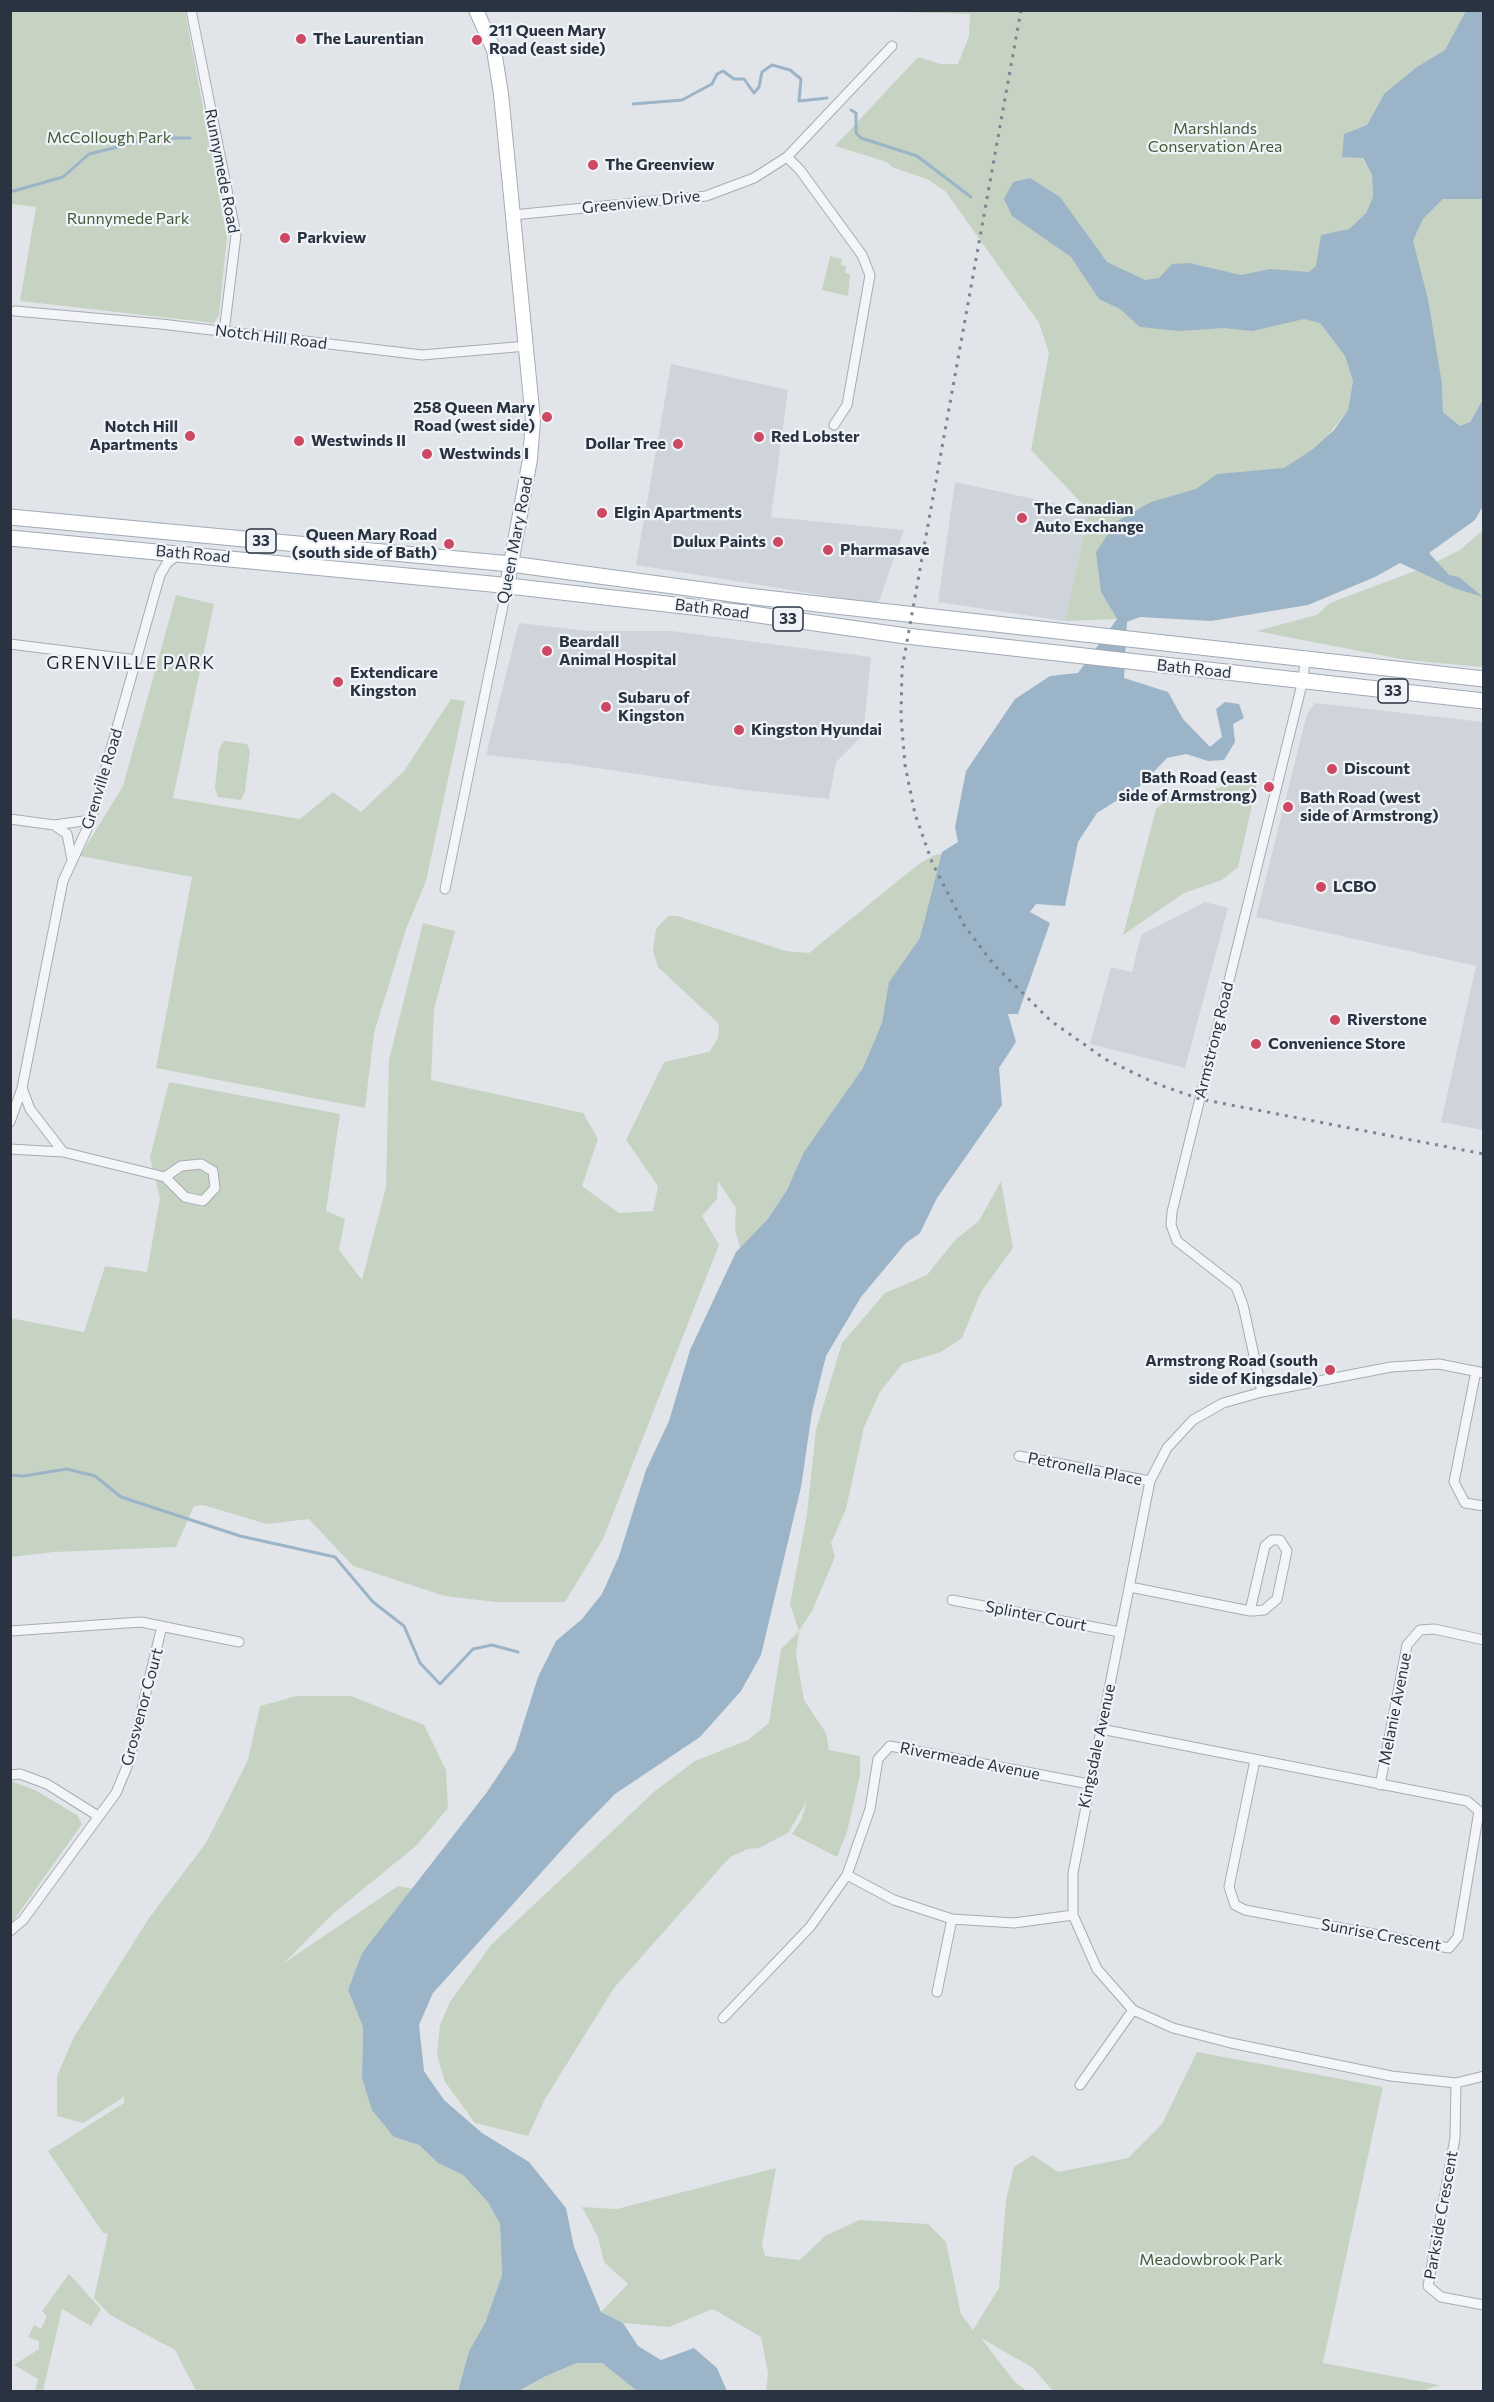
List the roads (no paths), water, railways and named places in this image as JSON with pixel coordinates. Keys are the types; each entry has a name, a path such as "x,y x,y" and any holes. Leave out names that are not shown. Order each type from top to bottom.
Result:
{"main road":[{"name":"Bath Road","path":"10,517 511,564 747,596 1484,679"},
{"name":"Bath Road","path":"10,538 507,586 746,613 906,636 1484,701"},
{"path":"746,613 747,596"}],"street":[{"name":"Runnymede Road","path":"191,10 236,235 224,332"},
{"name":"Queen Mary Road","path":"445,889 507,586 532,443 526,346 496,61 477,10"},
{"name":"Greenview Drive","path":"513,215 706,196 754,178 787,157 823,118 833,111 892,46"},
{"path":"787,157 800,170 862,255 870,275 846,405 834,425"},
{"name":"Notch Hill Road","path":"15,310 422,355 526,346"},
{"path":"137,549 153,558 160,575"},
{"name":"Grenville Road","path":"10,1122 22,1088 63,881 92,820 160,575 167,563 180,554"},
{"path":"10,644 137,660"},
{"name":"Armstrong Road","path":"1262,1392 1243,1305 1236,1287 1177,1241 1172,1225 1172,1212 1303,680 1305,660"},
{"path":"10,819 54,825 92,820"},
{"path":"54,825 68,834 72,861"},
{"path":"22,1088 30,1109 63,1152"},
{"path":"10,1149 63,1152 165,1177 185,1197 203,1201 215,1188 213,1171 201,1164 181,1166 165,1177"},
{"name":"Kingsdale Avenue","path":"1480,1372 1439,1364 1390,1367 1262,1392 1222,1404 1193,1420 1167,1448 1150,1481 1089,1784 1073,1873 1073,1915 1097,1969 1133,2010 1173,2028 1231,2043 1391,2076 1456,2083 1484,2076"},
{"path":"1480,1372 1454,1482 1465,1503 1484,1506"},
{"name":"Petronella Place","path":"1019,1456 1150,1481"},
{"path":"1130,1587 1250,1611 1264,1610 1277,1599 1287,1551 1280,1540 1272,1540 1265,1546 1250,1611"},
{"name":"Splinter Court","path":"952,1600 1120,1632"},
{"path":"10,1631 141,1622 239,1642"},
{"name":"Grosvenor Court","path":"10,1931 23,1920 116,1792 129,1762 162,1626"},
{"name":"Melanie Avenue","path":"1380,1785 1407,1645 1420,1630 1434,1629 1484,1640"},
{"name":"Sunrise Crescent","path":"1101,1729 1467,1801 1479,1811 1458,1937 1449,1948 1245,1910 1235,1905 1229,1887 1255,1760"},
{"name":"Rivermeade Avenue","path":"723,2018 810,1927 847,1875 870,1809 878,1759 890,1746 1089,1784"},
{"path":"10,1775 20,1774 47,1784 98,1816"},
{"path":"847,1875 894,1900 952,1919 1014,1923 1073,1915"},
{"path":"937,1992 952,1919"},
{"path":"1080,2085 1133,2010"},
{"name":"Parkside Crescent","path":"1456,2083 1455,2138 1428,2286 1441,2297 1484,2305"}],"water":[{"path":"1466,11 1483,11 1483,204 1482,199 1443,199 1423,219 1413,241 1428,299 1442,384 1443,412 1460,426 1470,422 1483,399 1483,506 1475,520 1429,553 1449,575 1459,577 1483,597 1454,588 1400,563 1375,577 1308,605 1211,621 1140,617 1127,622 1124,678 1168,692 1183,719 1210,747 1222,737 1216,709 1225,702 1239,704 1244,718 1233,724 1235,742 1224,760 1208,761 1186,754 1167,758 1140,786 1097,813 1078,842 1065,906 1036,904 1030,912 1050,923 1018,1014 1008,1014 1016,1042 999,1068 1002,1105 937,1198 920,1233 906,1243 861,1297 826,1356 812,1412 801,1487 761,1655 741,1691 700,1737 615,1794 576,1834 433,1993 419,2025 424,2071 444,2100 482,2133 529,2162 566,2208 574,2247 601,2312 623,2323 638,2346 661,2360 694,2348 717,2368 727,2391 637,2391 602,2363 577,2363 519,2391 458,2391 469,2351 485,2323 502,2275 500,2224 487,2201 463,2175 438,2163 419,2145 394,2137 372,2110 362,2078 363,2027 348,1990 362,1953 487,1792 515,1750 538,1677 556,1641 582,1619 602,1594 619,1556 646,1470 669,1421 690,1350 736,1252 768,1219 787,1190 804,1152 863,1068 882,1023 889,982 920,938 942,852 958,842 955,827 966,771 1015,699 1050,676 1078,673 1117,619 1101,592 1096,552 1116,522 1151,502 1196,489 1217,474 1284,468 1313,449 1334,430 1348,410 1353,381 1345,356 1320,323 1304,319 1252,331 1223,328 1180,331 1140,327 1120,309 1099,299 1071,257 1012,216 1004,199 1013,182 1030,178 1060,197 1107,262 1145,280 1159,278 1172,264 1189,263 1241,275 1270,269 1309,272 1316,266 1321,235 1349,229 1366,213 1373,197 1372,175 1363,158 1342,157 1344,134 1367,125 1384,94 1417,67 1445,50"}],"waterway":[{"path":"633,104 682,100 712,84 717,74 723,71 734,79 744,79 754,93 759,87 762,72 772,65 790,70 801,79 799,101 827,98"},
{"path":"851,110 856,113 856,133 861,138 917,156 971,197"},
{"path":"10,192 63,177 89,154 154,138 190,138"},
{"path":"10,1475 23,1476 67,1469 95,1476 121,1497 240,1536 335,1557 373,1602 404,1626 420,1663 440,1684 473,1649 492,1645 518,1652"}],"railway":[{"path":"1021,10 902,669 901,717 905,765 915,814 932,862 964,925 994,965 1051,1021 1105,1059 1157,1084 1200,1099 1484,1154"}],"place":[{"name":"The Laurentian","path":"301,39"},
{"name":"211 Queen Mary Road (east side)","path":"477,40"},
{"name":"The Greenview","path":"593,165"},
{"name":"Parkview","path":"285,238"},
{"name":"258 Queen Mary Road (west side)","path":"547,417"},
{"name":"Notch Hill Apartments","path":"190,436"},
{"name":"Red Lobster","path":"759,437"},
{"name":"Westwinds II","path":"299,441"},
{"name":"Dollar Tree","path":"678,444"},
{"name":"Westwinds I","path":"427,454"},
{"name":"Elgin Apartments","path":"602,513"},
{"name":"The Canadian Auto Exchange","path":"1022,518"},
{"name":"Dulux Paints","path":"778,542"},
{"name":"Queen Mary Road (south side of Bath)","path":"449,544"},
{"name":"Pharmasave","path":"828,550"},
{"name":"Beardall Animal Hospital","path":"547,651"},
{"name":"Extendicare Kingston","path":"338,682"},
{"name":"Subaru of Kingston","path":"606,707"},
{"name":"Kingston Hyundai","path":"739,730"},
{"name":"Discount","path":"1332,769"},
{"name":"Bath Road (east side of Armstrong)","path":"1269,787"},
{"name":"Bath Road (west side of Armstrong)","path":"1288,807"},
{"name":"LCBO","path":"1321,887"},
{"name":"Riverstone","path":"1335,1020"},
{"name":"Convenience Store","path":"1256,1044"},
{"name":"Armstrong Road (south side of Kingsdale)","path":"1330,1370"}],"district":[{"name":"GRENVILLE PARK","path":"131,663"}],"park label":[{"name":"McCollough Park","path":"109,138"},
{"name":"Marshlands Conservation Area","path":"1215,138"},
{"name":"Runnymede Park","path":"128,219"},
{"name":"Meadowbrook Park","path":"1211,2260"}]}
